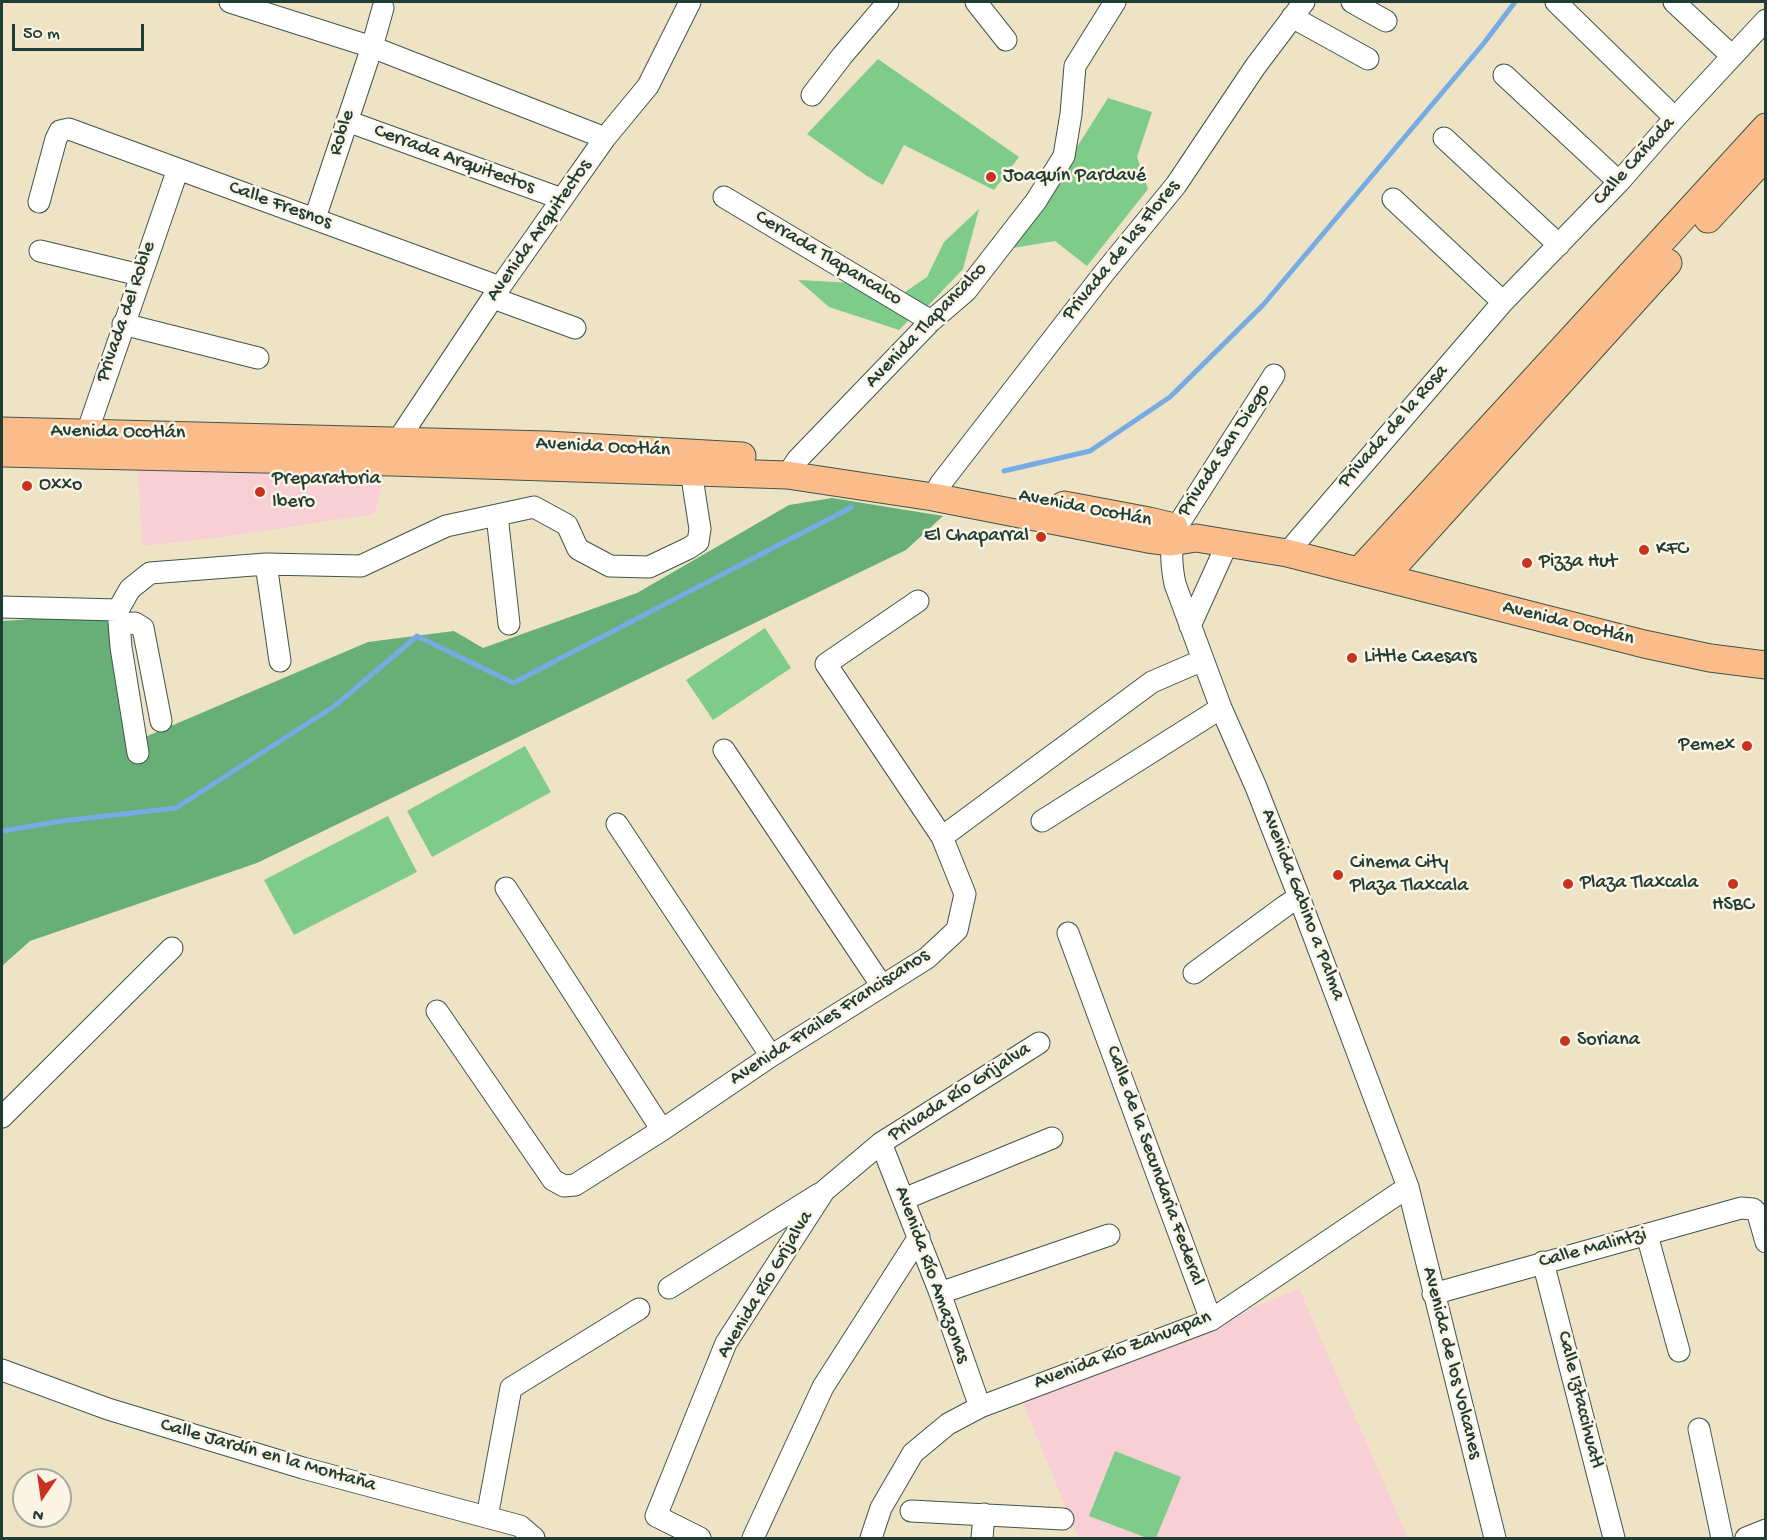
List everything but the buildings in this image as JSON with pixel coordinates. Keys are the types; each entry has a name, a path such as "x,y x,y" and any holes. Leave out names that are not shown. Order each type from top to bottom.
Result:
{"main road":[{"path":"1372,574 1766,127"},
{"path":"1372,574 1766,156"},
{"name":"Avenida Ocotlán","path":"2,431 82,444"},
{"name":"Avenida Ocotlán","path":"2,453 82,444 395,451 792,467 937,490 1109,533 1181,536 1287,553 1644,644 1710,658 1766,665"}],"street":[{"path":"230,2 372,48 605,138"},
{"name":"Avenida Arquitectos","path":"395,451 496,292 605,138 648,86 687,2"},
{"path":"812,95 888,2"},
{"path":"976,2 1006,40"},
{"name":"Avenida Tlapancalco","path":"792,467 931,321 966,291 1036,201 1064,156 1071,114 1075,66 1115,2"},
{"path":"1352,2 1386,21"},
{"path":"1556,2 1675,118"},
{"path":"1674,2 1732,56"},
{"name":"Roble","path":"315,218 372,48 383,8"},
{"path":"1298,10 1368,59"},
{"name":"Privada de las Flores","path":"937,490 1104,273 1176,185 1255,67 1298,10"},
{"name":"Calle Cañada","path":"1503,302 1619,182 1766,20"},
{"path":"1504,75 1619,182"},
{"name":"Cerrada Arquitectos","path":"347,121 562,199"},
{"name":"Calle Fresnos","path":"39,202 60,131 69,129 315,218 496,292 575,328"},
{"path":"1444,138 1558,245"},
{"name":"Privada del Roble","path":"82,444 178,170"},
{"name":"Cerrada Tlapancalco","path":"724,198 931,321"},
{"path":"1393,199 1503,302"},
{"path":"40,251 140,275"},
{"name":"Privada de la Rosa","path":"1287,553 1503,302"},
{"path":"123,324 258,358"},
{"name":"Privada San Diego","path":"1181,536 1274,375"},
{"path":"138,753 121,647 119,617 130,590 150,573 266,564 361,566 446,526 534,507 567,525 578,549 610,566 649,567 698,542 700,529 690,462"},
{"path":"497,515 509,624"},
{"name":"Avenida Gabino a Palma","path":"1181,536 1171,565 1175,584 1221,708 1256,787 1299,897 1408,1187"},
{"path":"1190,626 1228,542"},
{"path":"266,564 280,661"},
{"name":"Avenida Frailes Franciscanos","path":"437,1011 553,1180 564,1186 575,1185 662,1130 771,1056 927,958 957,930 965,894 942,837 826,664 918,601"},
{"path":"2,607 119,617 143,628 161,721"},
{"path":"942,837 1152,682 1203,660"},
{"path":"1042,821 1221,708"},
{"path":"724,750 882,986"},
{"path":"617,824 771,1056"},
{"path":"506,888 662,1130"},
{"path":"1194,973 1299,897"},
{"name":"Calle de la Secundaria Federal","path":"1068,933 1211,1320"},
{"path":"2,1117 172,948"},
{"name":"Privada Río Grijalva","path":"881,1143 1039,1043"},
{"path":"904,1199 1052,1137"},
{"name":"Avenida Río Grijalva","path":"700,1539 656,1516 726,1343 824,1191 881,1143"},
{"name":"Avenida Río Amazonas","path":"881,1143 919,1237 980,1407"},
{"name":"Avenida de los Volcanes","path":"1408,1187 1496,1539"},
{"name":"Avenida Río Zahuapan","path":"872,1539 881,1508 913,1453 948,1424 980,1407 1211,1320 1408,1187"},
{"path":"669,1288 824,1191"},
{"name":"Calle Malintzi","path":"1433,1294 1741,1208 1753,1209 1758,1214 1766,1242"},
{"path":"940,1293 1109,1235"},
{"path":"1647,1235 1679,1351"},
{"path":"753,1539 823,1387 919,1237"},
{"name":"Calle Iztaccihuatl","path":"1543,1262 1614,1539"},
{"path":"488,1517 511,1388 639,1309"},
{"name":"Calle Jardín en la Montaña","path":"2,1370 108,1409 303,1468 520,1526 534,1538"},
{"path":"1699,1429 1722,1539"},
{"path":"911,1511 1063,1519"},
{"path":"982,1539 984,1514"},
{"path":"1746,1539 1766,1530"}],"shaded area":[{"name":"Preparatoria Ibero","path":"138,467 387,470 374,514 230,536 142,546"},
{"path":"1299,1289 1408,1538 1078,1538 1022,1400"}],"green space":[{"path":"878,59 1019,157 994,190 904,145 883,185 807,134"},
{"path":"1108,98 1152,112 1137,157 1148,189 1087,266 1055,241 1013,248"},
{"path":"979,209 963,269 925,309 905,292 927,277 944,242"},
{"path":"798,280 854,283 913,316 899,330 829,307"},
{"path":"832,498 943,516 906,550 257,863 30,941 2,966 2,621 106,614 131,743 368,642 454,631 483,648 637,593 789,505"},
{"path":"765,628 791,668 713,720 686,680"},
{"path":"525,746 551,792 432,857 407,811"},
{"path":"388,816 417,872 294,935 264,880"},
{"path":"1115,1451 1181,1477 1156,1538 1147,1538 1089,1516"}],"waterway":[{"path":"1004,471 1090,451 1170,397 1263,305 1484,43 1515,2"},
{"path":"2,831 62,821 176,808 336,705 417,636 513,683 852,507"}],"place":[{"name":"Joaquín Pardavé","path":"991,177"},
{"name":"Oxxo","path":"27,486"},
{"name":"Preparatoria Ibero","path":"260,492"},
{"name":"El Chaparral","path":"1041,537"},
{"name":"KFC","path":"1644,550"},
{"name":"Pizza Hut","path":"1527,563"},
{"name":"Little Caesars","path":"1352,658"},
{"name":"Pemex","path":"1747,746"},
{"name":"Cinema City Plaza Tlaxcala","path":"1338,875"},
{"name":"Plaza Tlaxcala","path":"1568,884"},
{"name":"HSBC","path":"1733,884"},
{"name":"Soriana","path":"1565,1041"}]}
